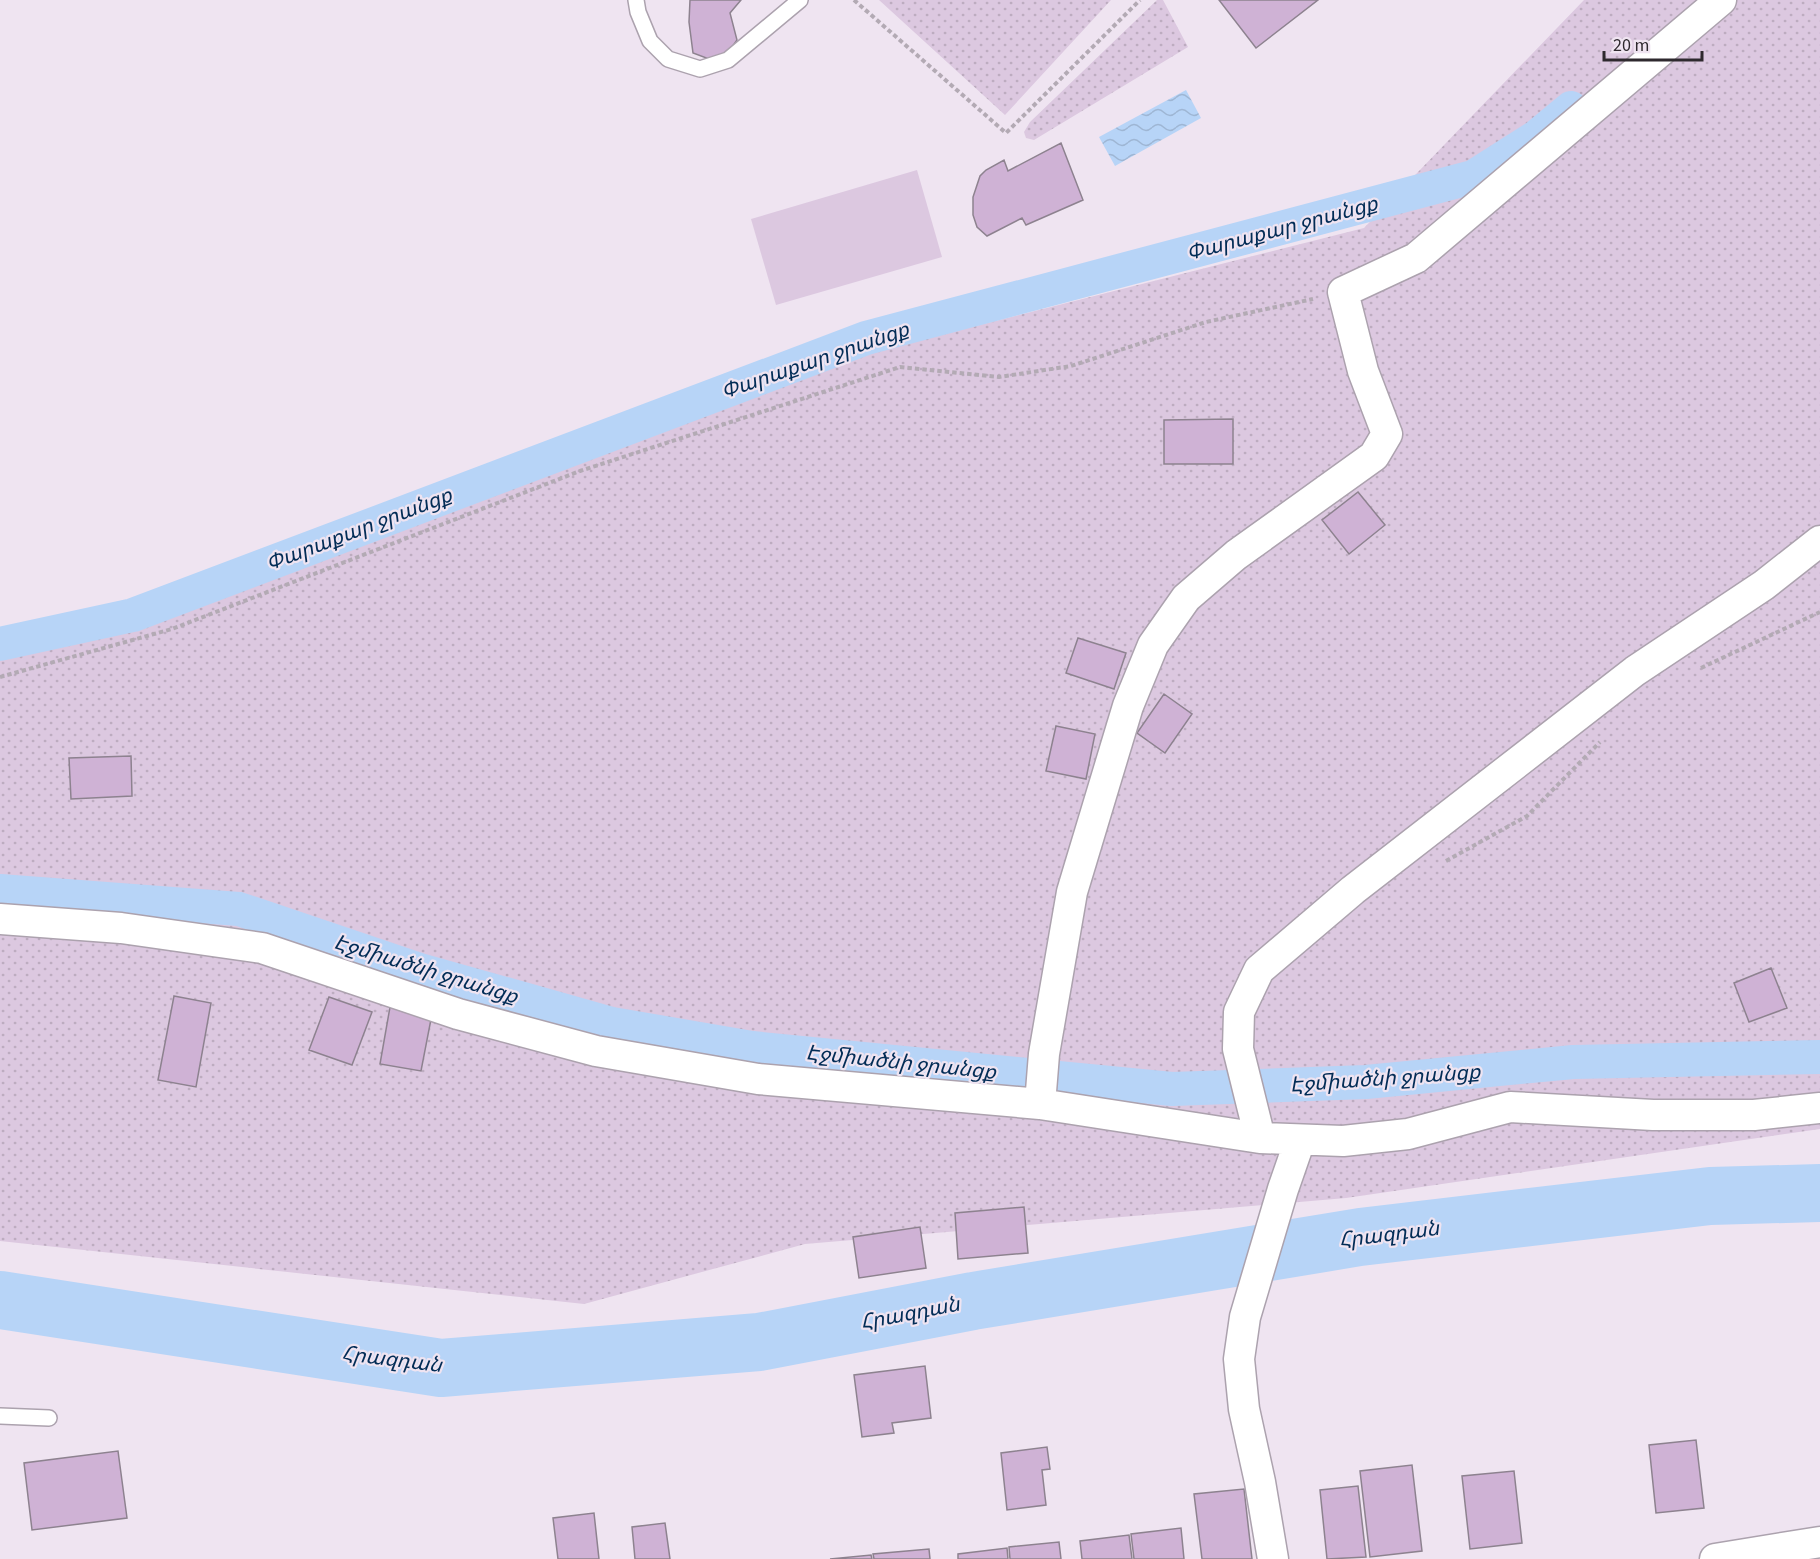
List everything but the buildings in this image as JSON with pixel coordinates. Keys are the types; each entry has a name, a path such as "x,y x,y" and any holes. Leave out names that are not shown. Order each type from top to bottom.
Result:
{"street":[{"path":"1040,1104 1044,1054 1072,892 1128,706 1153,645 1186,597 1236,555 1374,456 1387,434 1363,371 1343,292 1416,258 1721,0"},
{"path":"1260,1138 1238,1049 1239,1012 1259,970 1353,890 1635,671 1764,585 1820,541"},
{"path":"0,919 122,928 262,948 458,1014 596,1051 758,1078 1040,1104 1260,1138 1343,1141 1408,1134 1510,1107 1653,1114 1754,1115 1820,1108"},
{"path":"1273,1559 1260,1482 1244,1409 1239,1359 1245,1317 1300,1140"},
{"path":"1715,1559 1820,1542"}],"lane":[{"path":"636,0 638,12 650,41 668,59 700,69 728,60 800,0"},
{"path":"0,1416 49,1418"}],"path":[{"path":"854,0 1006,133 1140,0"},
{"path":"0,677 172,629 580,471 900,367 999,377 1071,366 1206,322 1343,292"},
{"path":"1690,673 1820,612"},
{"path":"1437,866 1527,816 1607,734"}],"shaded area":[{"path":"879,0 1111,0 1005,115"},
{"path":"1157,0 1163,0 1188,47 1034,140 1026,138 1024,132 1030,122"},
{"path":"1584,0 1820,0 1820,1129 1346,1198 805,1244 584,1304 0,1241 0,643 856,356 1364,228"},
{"path":"917,170 942,257 776,305 751,219"}],"water":[{"path":"1186,90 1201,118 1115,166 1099,137"}],"waterway":[{"name":"Փարաքար ջրանցք","path":"0,644 133,615 866,338 1473,177 1536,137 1571,108"},
{"name":"Էջմիածնի ջրանցք","path":"0,891 239,909 420,970 612,1024 752,1048 1172,1089 1366,1082 1573,1062 1820,1057"},
{"name":"Հրազդան","path":"0,1300 441,1368 759,1342 973,1301 1360,1237 1710,1196 1820,1193"}]}
